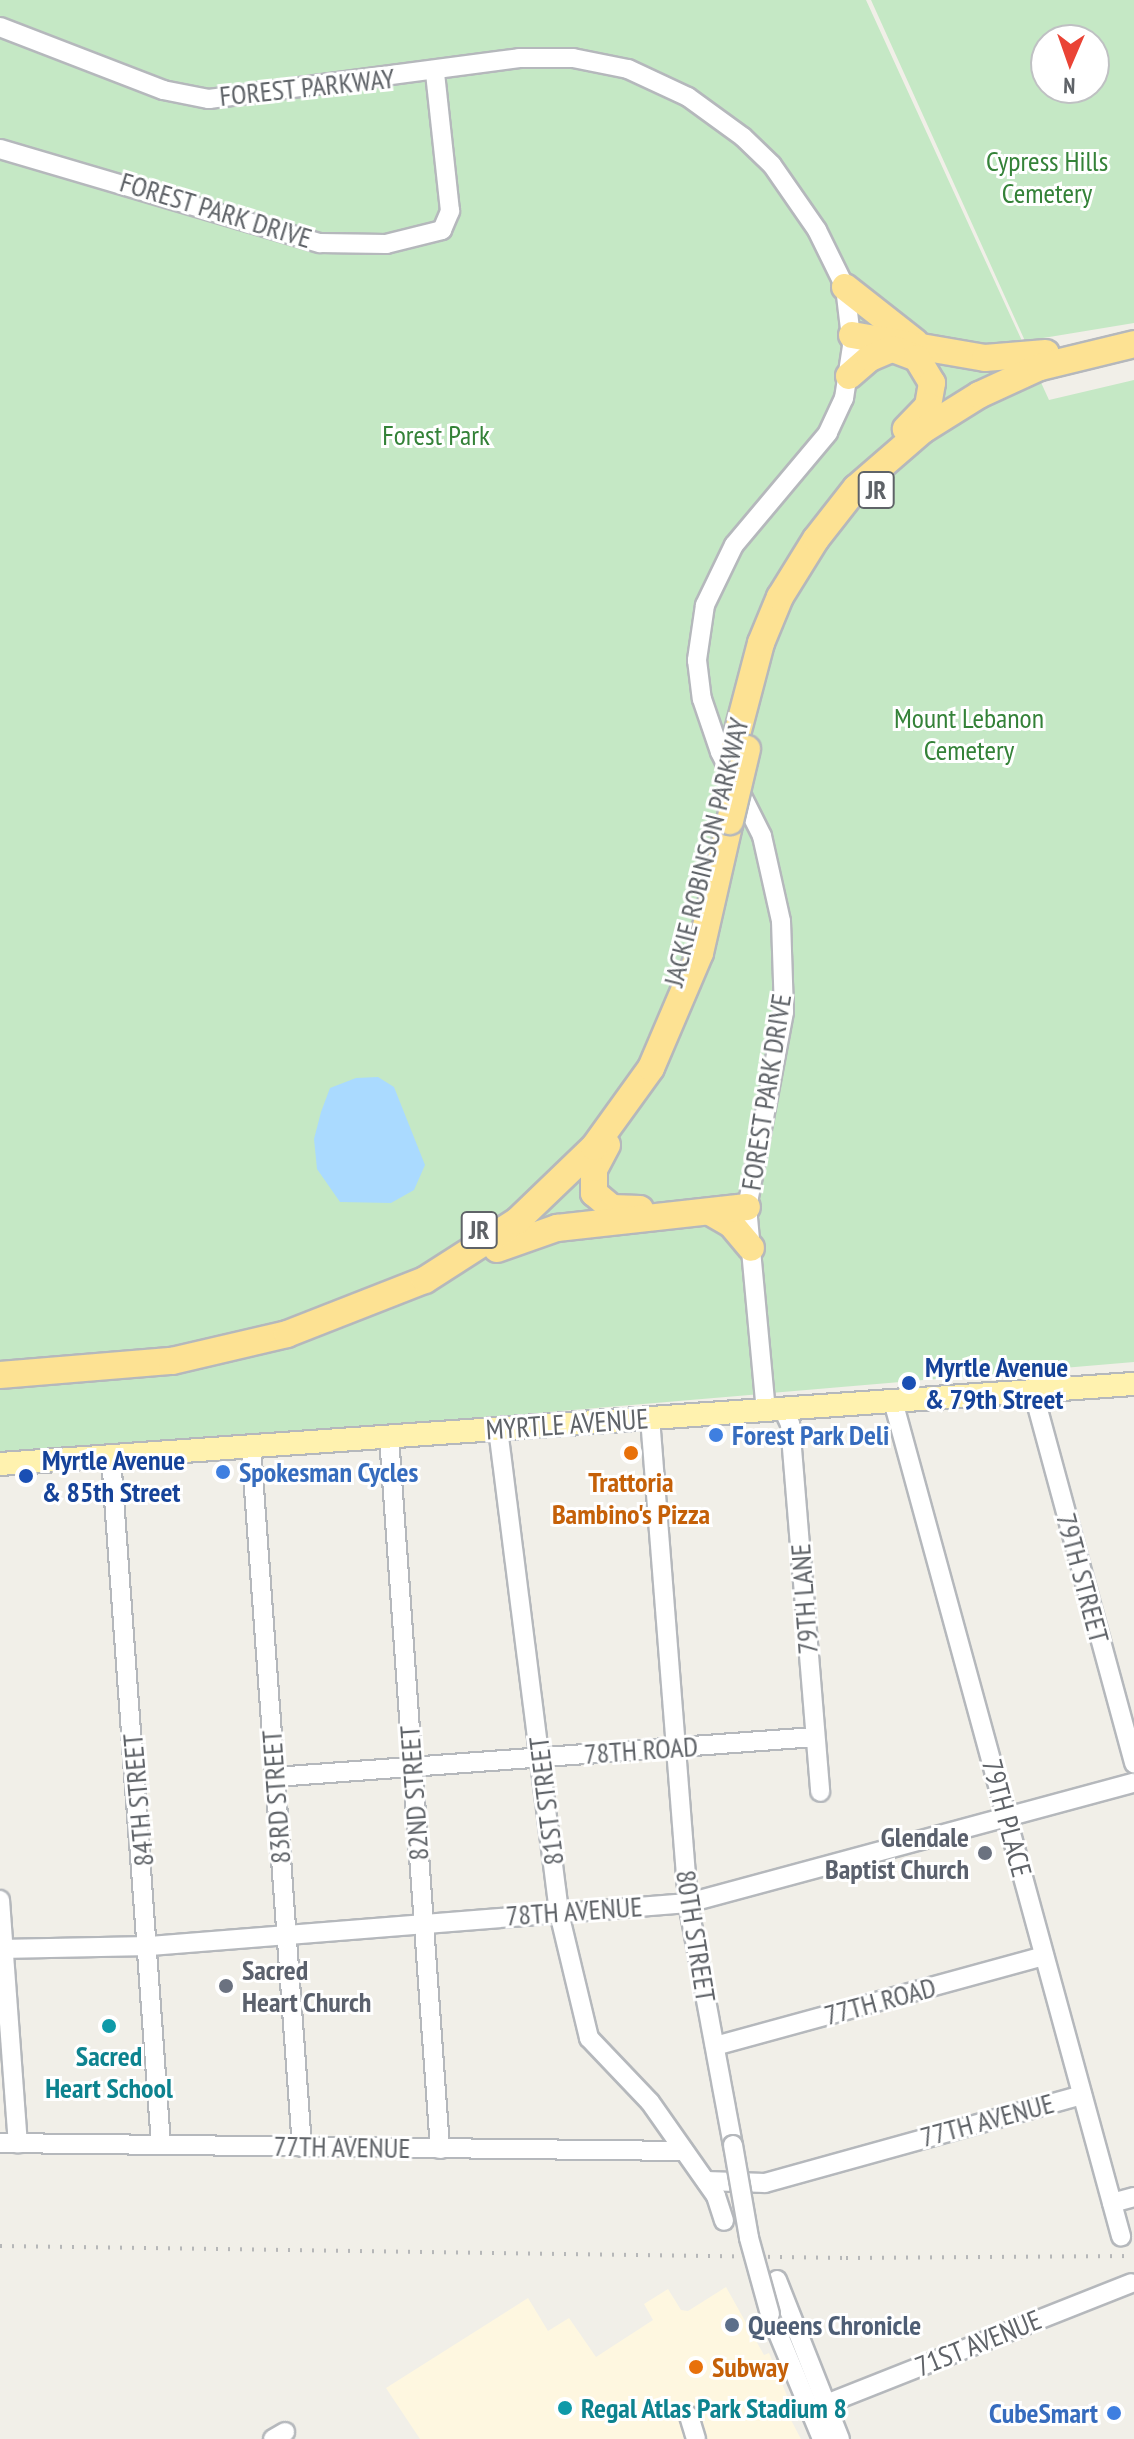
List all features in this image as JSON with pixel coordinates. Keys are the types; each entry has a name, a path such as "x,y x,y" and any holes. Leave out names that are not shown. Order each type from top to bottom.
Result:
{"highway":[{"path":"845,287 918,344"},
{"path":"852,340 918,344 997,359 1131,351"},
{"path":"852,340 891,349 922,362 931,378 932,395 873,471"},
{"path":"849,376 870,358 891,349"},
{"name":"JACKIE ROBINSON PARKWAY","path":"0,1375 128,1367 241,1347 350,1314 445,1270 558,1186 611,1126 651,1068 697,963 757,656 780,597 822,530 873,471 923,430 979,395 1040,367 1131,351"},
{"name":"JACKIE ROBINSON PARKWAY","path":"741,745 793,607 826,550 868,498 920,452 975,413 1131,351"},
{"name":"JACKIE ROBINSON PARKWAY","path":"0,1359 153,1348 290,1318 415,1267 506,1211 584,1136 642,1052 685,955 725,814"},
{"path":"651,1068 629,1116 596,1163 592,1182 597,1198 624,1210 747,1202"},
{"path":"445,1270 547,1230 710,1212 747,1202"},
{"path":"710,1212 731,1224 751,1248"}],"main road":[{"name":"MYRTLE AVENUE","path":"0,1464 1134,1384"}],"street":[{"name":"FOREST PARKWAY","path":"0,27 163,90 209,99 435,72"},
{"name":"FOREST PARK DRIVE","path":"0,149 320,243 386,244 442,230 450,211 435,72 519,58 573,58 628,69 663,83 716,114 772,165 817,230 845,287 852,340 849,376 828,433 734,545 717,574 699,632 702,699 720,752 762,836 781,921 784,1012 747,1202 775,1409"},
{"name":"79TH STREET","path":"1033,1391 1134,1764"},
{"name":"79TH PLACE","path":"893,1401 1121,2236"},
{"name":"79TH LANE","path":"775,1409 790,1424 820,1792"},
{"name":"80TH STREET","path":"650,1418 688,1903 749,2238 770,2314 822,2439"},
{"name":"81ST STREET","path":"498,1429 559,1913 589,2038 650,2102 706,2181 724,2221"},
{"name":"82ND STREET","path":"389,1437 440,2149"},
{"name":"83RD STREET","path":"251,1447 302,2147"},
{"name":"84TH STREET","path":"111,1457 150,1946 161,2144"},
{"name":"78TH ROAD","path":"275,1777 814,1737"},
{"name":"78TH AVENUE","path":"2,1949 150,1946 423,1921 688,1903 1134,1783"},
{"path":"0,1900 9,2143"},
{"name":"77TH ROAD","path":"715,2046 1044,1956"},
{"name":"77TH AVENUE","path":"706,2181 765,2183 1082,2095"},
{"name":"77TH AVENUE","path":"9,2143 684,2151"},
{"path":"1112,2203 1134,2197"},
{"path":"777,2280 840,2439"},
{"name":"71ST AVENUE","path":"826,2404 1131,2283"},
{"path":"689,2416 696,2439"}],"shaded area":[{"path":"726,2287 764,2355 769,2353 788,2398 782,2403 801,2439 420,2439 386,2388 528,2298 548,2331 569,2318 596,2357 653,2320 644,2304 668,2289 681,2310 688,2311"}],"green space":[{"name":"Forest Park","path":"0,0 866,0 1049,400 1134,380 1134,1362 0,1459"},
{"name":"Cypress Hills Cemetery","path":"871,0 1134,0 1134,323 1025,341"}],"water":[{"path":"378,1077 394,1087 425,1165 414,1190 391,1203 340,1202 317,1169 314,1139 321,1112 330,1088 356,1078"}],"railway":[{"path":"0,2246 846,2258 1134,2256"}],"place":[{"name":"Myrtle Avenue & 79th Street","path":"909,1383"},
{"name":"Forest Park Deli","path":"716,1435"},
{"name":"Trattoria Bambino's Pizza","path":"631,1453"},
{"name":"Spokesman Cycles","path":"223,1472"},
{"name":"Myrtle Avenue & 85th Street","path":"26,1476"},
{"name":"Glendale Baptist Church","path":"985,1853"},
{"name":"Sacred Heart Church","path":"226,1986"},
{"name":"Sacred Heart School","path":"109,2026"},
{"name":"Queens Chronicle","path":"732,2325"},
{"name":"Subway","path":"696,2367"},
{"name":"Regal Atlas Park Stadium 8","path":"565,2408"},
{"name":"CubeSmart","path":"1114,2413"}],"park label":[{"name":"Mount Lebanon Cemetery","path":"969,734"}]}
